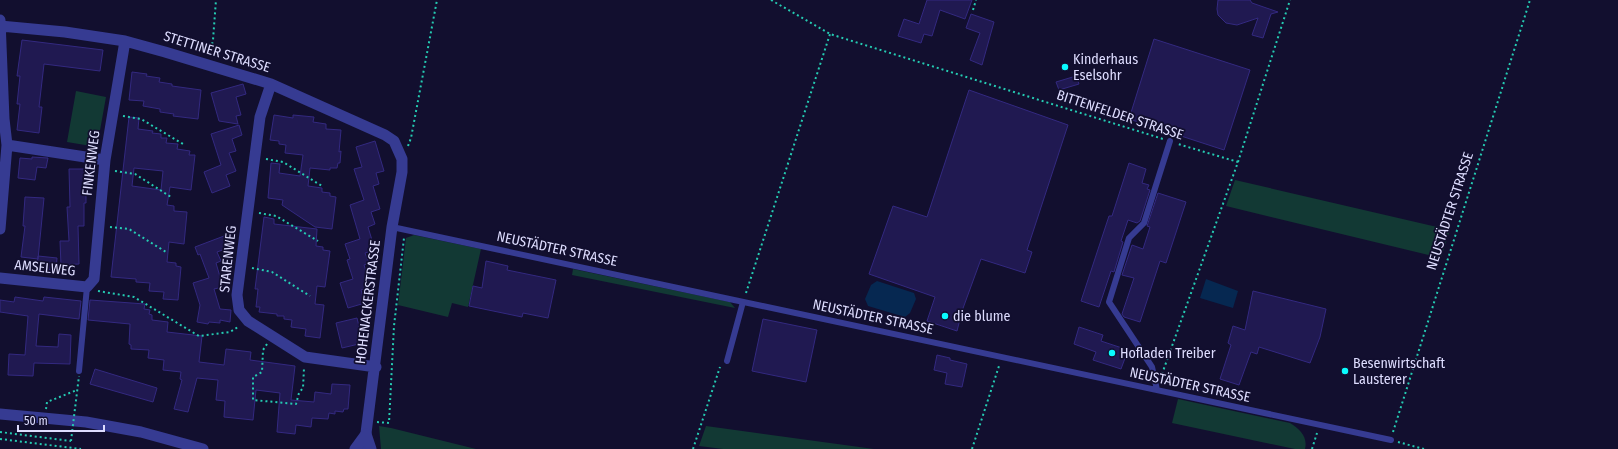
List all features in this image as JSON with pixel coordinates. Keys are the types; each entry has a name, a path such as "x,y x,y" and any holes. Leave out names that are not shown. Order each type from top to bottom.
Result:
{"street":[{"path":"0,20 4,119 8,145 0,229"},
{"name":"STETTINER STRASSE","path":"0,26 65,32 125,41 208,64 271,84 385,135 394,141 402,159"},
{"name":"FINKENWEG","path":"88,287 94,279 105,165 125,41"},
{"name":"STARENWEG","path":"271,84 260,117 237,295 239,310 248,321 305,358 376,367"},
{"path":"8,145 105,165"},
{"name":"HOHENACKERSTRASSE","path":"364,449 376,367 392,227 402,172 402,159"},
{"name":"AMSELWEG","path":"0,278 88,287"},
{"path":"0,414 86,422 141,432 203,449"},
{"path":"355,449 366,434"},
{"path":"366,434 371,449"}],"lane":[{"path":"1157,390 1152,367 1109,302 1129,238 1144,224 1170,141"},
{"name":"NEUSTÄDTER STRASSE","path":"392,227 1391,440"},
{"name":"FINKENWEG","path":"79,373 88,287"},
{"path":"726,361 743,302"}],"path":[{"path":"208,64 213,40 216,0"},
{"path":"402,159 411,138 438,0"},
{"name":"BITTENFELDER STRASSE","path":"771,0 830,34 1238,162"},
{"path":"973,10 976,0"},
{"path":"1157,390 1238,162 1290,0"},
{"name":"NEUSTÄDTER STRASSE","path":"1391,440 1530,0"},
{"path":"743,302 830,34"},
{"path":"113,114 141,119 183,144"},
{"path":"255,158 283,162 322,186"},
{"path":"105,165 135,174 171,197"},
{"path":"248,212 276,216 318,241"},
{"path":"99,225 129,229 166,252"},
{"path":"389,423 394,326 405,229"},
{"path":"241,266 272,272 310,296"},
{"path":"88,287 103,292 134,297 200,336 230,332 248,321"},
{"path":"272,337 263,350 262,372 253,377 253,400 296,404 299,393 303,388 305,358"},
{"path":"972,449 1002,357"},
{"path":"693,449 721,364 726,361"},
{"path":"0,432 71,441 79,373"},
{"path":"47,402 77,390"},
{"path":"1312,449 1320,425"},
{"path":"0,439 81,449"},
{"path":"1391,440 1424,449"}],"green space":[{"path":"76,91 106,97 97,147 67,142"},
{"path":"1235,180 1450,230 1441,258 1226,206"},
{"path":"414,235 481,249 468,307 452,303 448,317 398,305 406,238"},
{"path":"573,269 730,302 735,308 572,275"},
{"path":"1178,399 1290,423 1297,428 1304,437 1306,445 1305,449 1295,449 1172,423"},
{"path":"379,426 391,428 476,449 381,449"},
{"path":"706,426 874,449 723,449 699,446"}],"water":[{"path":"1206,279 1238,291 1233,308 1200,298"},
{"path":"877,281 914,293 916,299 910,313 905,317 868,306 865,299 871,285"}],"building":[{"path":"927,0 972,0 965,19 940,10 932,36 924,34 921,43 898,36 904,19 919,24"},
{"path":"1218,0 1250,0 1252,3 1278,12 1271,14 1263,38 1252,35 1258,18 1237,25 1226,23 1218,15"},
{"path":"971,14 994,22 982,65 970,60 980,33 966,28"},
{"path":"1154,39 1250,70 1224,150 1129,119"},
{"path":"22,40 103,50 100,71 44,64 39,107 42,107 39,133 17,130 20,104 17,104 20,76 17,76"},
{"path":"132,72 160,78 159,82 172,84 172,86 201,90 198,119 173,116 174,114 160,112 160,109 143,106 144,101 129,100"},
{"path":"1076,76 1079,84 1059,90 1056,82"},
{"path":"243,84 246,94 236,97 241,115 236,116 238,124 219,121 211,93"},
{"path":"969,90 1068,125 1027,250 1032,252 1025,273 981,259 962,311 957,331 927,321 935,297 869,274 893,206 927,217"},
{"path":"274,115 293,118 293,115 314,117 313,122 326,124 326,129 341,130 339,152 341,151 340,163 338,163 337,168 330,168 330,170 310,168 308,186 322,188 322,192 330,193 330,196 336,197 332,229 315,227 282,205 283,200 268,198 271,163 280,164 279,173 300,176 303,155 285,153 286,145 279,144 279,141 270,140"},
{"path":"129,117 139,118 138,129 153,131 152,133 161,134 161,138 167,138 166,143 178,144 177,149 190,151 189,155 195,155 191,190 170,187 167,205 174,206 174,211 187,212 184,244 169,242 167,262 176,263 176,266 181,267 178,300 163,299 164,292 149,291 150,283 136,282 136,279 111,277","holes":["134,168 163,171 161,190 132,186"]},
{"path":"239,125 242,135 232,139 236,151 229,153 236,171 226,175 230,186 212,193 204,172 221,165 211,134"},
{"path":"375,141 384,171 376,173 379,184 373,186 380,209 371,212 375,224 368,227 375,250 365,253 369,263 364,265 371,286 361,290 365,303 348,308 340,283 353,279 347,260 350,259 345,244 360,239 350,205 364,200 354,169 362,167 356,147"},
{"path":"32,157 48,158 46,168 37,167 35,180 18,178 20,158 32,159"},
{"path":"1129,163 1146,169 1142,183 1149,185 1147,189 1150,190 1140,221 1137,223 1128,220 1121,241 1123,242 1114,272 1111,271 1099,307 1081,301 1109,216 1112,216"},
{"path":"69,169 86,169 86,203 84,203 84,226 78,226 79,264 61,265 60,241 69,241 67,207 70,207"},
{"path":"1158,193 1186,202 1166,263 1160,261 1140,322 1124,317 1122,314 1134,278 1122,275 1132,245 1143,249 1150,227 1147,226"},
{"path":"25,197 44,198 38,259 21,257 25,226 23,226"},
{"path":"264,217 274,219 274,224 317,229 316,246 323,247 323,250 330,251 325,287 317,286 315,304 324,305 320,338 305,336 306,329 291,327 292,320 284,319 284,316 277,316 277,314 259,312 260,307 256,307 258,289 255,289"},
{"path":"224,236 228,248 217,252 221,261 216,263 223,287 214,289 220,309 231,310 230,322 220,320 220,323 209,322 208,324 197,322 200,305 193,283 209,278 200,254 198,255 195,247"},
{"path":"38,256 57,258 56,270 37,268"},
{"path":"486,261 508,266 507,270 556,280 548,318 523,313 522,317 469,306 473,286 482,288"},
{"path":"1253,291 1326,309 1320,337 1310,363 1259,347 1257,354 1251,352 1239,385 1220,379 1231,345 1228,343 1233,326 1245,330"},
{"path":"15,297 43,301 44,297 81,301 79,319 39,314 36,346 58,347 59,334 71,335 70,364 34,363 33,376 8,375 9,354 25,355 28,316 0,312 0,300 14,302"},
{"path":"90,300 145,304 144,309 150,310 149,314 152,315 152,320 168,322 167,332 202,336 199,362 224,365 226,349 251,352 250,360 295,366 291,400 314,402 315,392 331,394 332,384 350,385 348,409 344,409 343,412 335,411 335,414 329,413 328,419 312,418 311,427 296,425 295,434 277,432 280,393 256,390 253,420 224,417 225,401 216,400 218,380 197,378 188,412 174,409 182,380 180,379 181,372 163,370 164,360 148,358 149,350 131,349 131,345 129,344 130,324 88,320"},
{"path":"357,318 363,343 342,348 336,323"},
{"path":"763,319 817,330 806,382 752,371"},
{"path":"1079,327 1103,335 1101,341 1128,350 1121,369 1093,360 1096,352 1074,344"},
{"path":"937,355 967,364 962,387 945,384 947,373 934,370"},
{"path":"95,369 157,388 153,402 90,384"}],"place":[{"name":"Kinderhaus Eselsohr","path":"1065,67"},
{"name":"die blume","path":"945,316"},
{"name":"Hofladen Treiber","path":"1112,353"},
{"name":"Besenwirtschaft Lausterer","path":"1345,371"}]}
